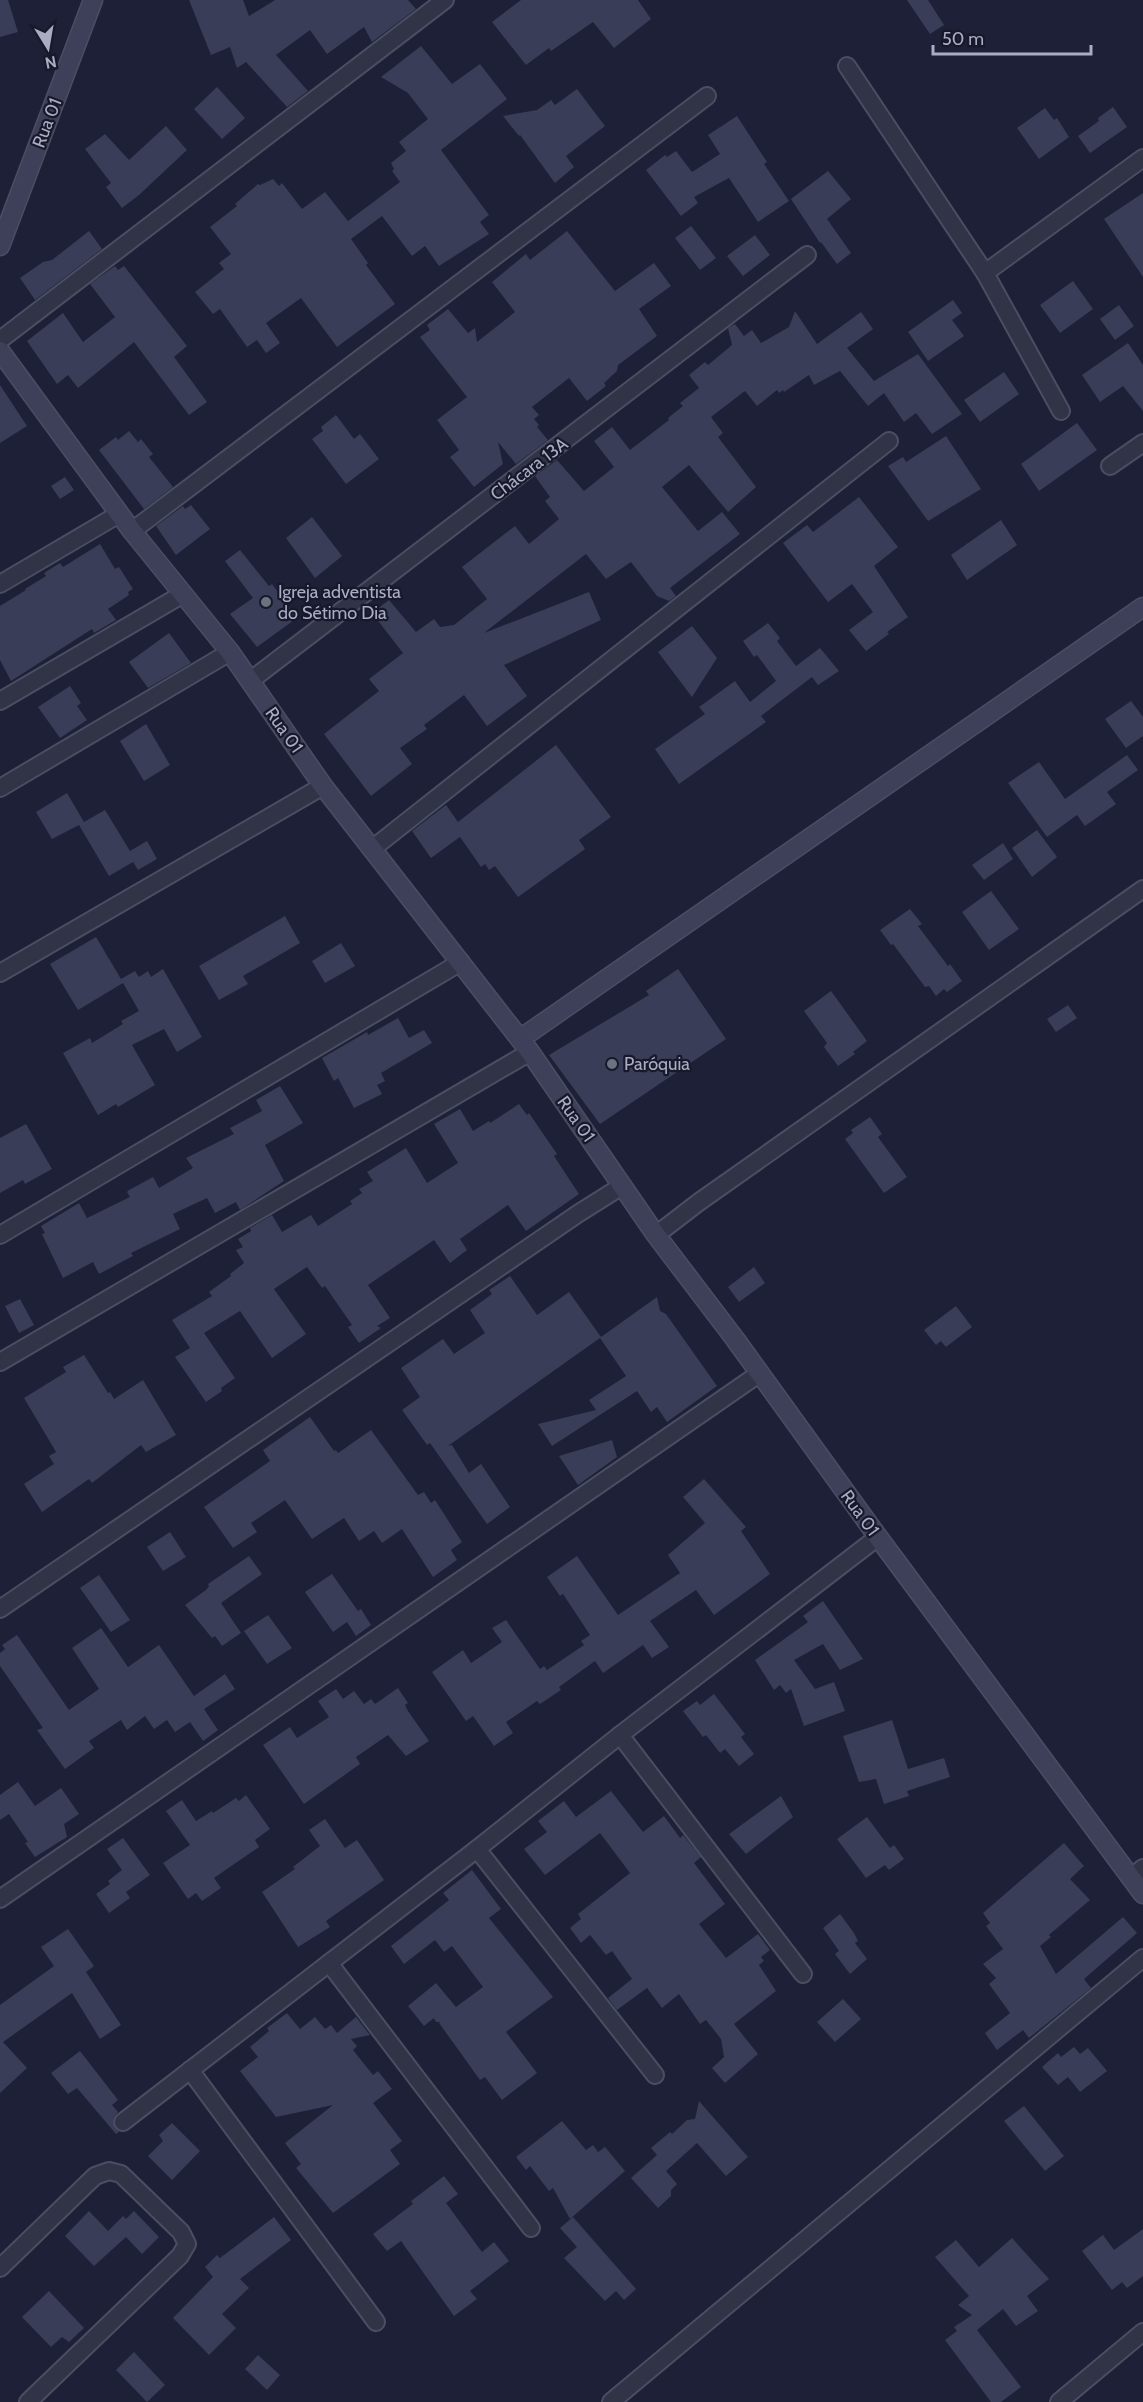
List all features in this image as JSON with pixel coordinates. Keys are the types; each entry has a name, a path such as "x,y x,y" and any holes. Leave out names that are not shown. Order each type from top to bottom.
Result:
{"street":[{"name":"Rua 01","path":"0,246 93,0"},
{"path":"0,340 445,0"},
{"path":"848,66 985,273 1061,411"},
{"path":"132,531 706,96"},
{"path":"985,273 1143,158"},
{"name":"Chácara 13A","path":"250,681 807,255"},
{"name":"Rua 01","path":"0,351 119,514 230,652 323,786 525,1046 656,1235 760,1373 878,1537 1137,1873 1143,1894"},
{"path":"372,849 889,441"},
{"path":"1110,466 1143,443"},
{"path":"0,584 119,514"},
{"path":"0,701 183,594"},
{"path":"0,1362 525,1046 1143,607"},
{"path":"0,788 230,652"},
{"path":"0,973 323,786"},
{"path":"656,1235 699,1202 1143,889"},
{"path":"0,1235 461,962"},
{"path":"0,1609 579,1213 622,1186"},
{"path":"0,1899 760,1373"},
{"path":"123,2122 878,1537"},
{"path":"620,1735 803,1974"},
{"path":"477,1849 655,2075"},
{"path":"612,2402 1143,1958"},
{"path":"329,1963 531,2229"},
{"path":"190,2070 376,2322"},
{"path":"0,2268 96,2176 109,2171 121,2174 181,2232 187,2244 180,2256 28,2402"},
{"path":"1059,2402 1143,2332"}],"building":[{"path":"0,0 8,0 18,32 0,37"},
{"path":"189,0 243,0 249,16 275,0 408,0 416,9 372,42 364,27 327,54 310,30 276,55 308,91 287,107 246,62 237,68 230,47 211,55"},
{"path":"521,0 638,0 651,19 614,48 593,22 551,51 549,48 526,65 492,22"},
{"path":"907,0 928,0 944,25 930,34"},
{"path":"421,46 452,84 480,64 507,99 441,150 489,215 480,222 489,234 439,266 425,246 412,256 382,216 351,239 368,263 366,265 395,304 337,347 301,298 266,323 280,343 266,353 257,340 247,347 220,309 213,314 195,292 224,269 219,263 231,254 210,227 237,206 235,204 258,184 273,179 279,186 282,183 302,209 325,192 348,221 400,182 392,171 394,169 391,163 406,151 399,142 428,119 408,93 381,77"},
{"path":"217,87 245,118 222,139 194,109"},
{"path":"577,89 605,126 566,156 574,167 555,183 503,116 537,110 551,100 555,105"},
{"path":"1113,107 1127,127 1090,153 1078,136 1099,121 1098,118"},
{"path":"1045,108 1054,120 1057,118 1069,137 1039,159 1017,128"},
{"path":"737,116 767,162 764,164 789,201 758,222 729,178 694,197 698,203 681,216 646,170 665,155 667,157 676,151 692,172 720,154 708,135"},
{"path":"166,126 187,150 122,208 106,187 111,183 85,149 105,134 129,160"},
{"path":"828,171 851,199 827,219 851,253 837,264 791,199"},
{"path":"1143,193 1143,277 1104,219"},
{"path":"691,226 716,258 700,270 675,238"},
{"path":"89,231 102,249 35,300 20,278 43,262 52,260"},
{"path":"567,231 615,291 654,263 671,286 639,309 657,336 618,365 617,371 604,383 606,386 587,401 569,378 532,407 539,415 534,419 539,425 537,427 548,440 516,464 498,442 503,464 474,487 450,457 459,450 437,420 467,397 420,337 430,330 427,325 448,309 468,333 475,328 477,342 515,312 492,282 526,254 530,260"},
{"path":"755,235 770,255 743,276 727,256"},
{"path":"115,266 118,270 124,266 187,346 174,357 207,402 189,415 134,342 78,388 68,375 57,384 27,341 63,313 83,342 115,317 90,284"},
{"path":"1073,281 1093,309 1060,333 1040,305"},
{"path":"953,300 962,313 952,320 964,336 928,361 908,332"},
{"path":"1119,305 1134,326 1115,340 1100,319"},
{"path":"795,311 817,344 861,312 873,329 847,348 874,381 918,354 962,414 932,434 916,413 904,422 884,393 868,406 840,371 814,385 809,375 784,392 783,390 779,393 777,390 757,406 745,391 711,417 723,433 718,437 756,487 728,512 689,465 662,487 698,531 722,512 740,534 670,588 676,596 669,601 657,596 631,562 606,579 586,554 484,633 589,592 601,620 504,665 527,696 487,726 464,695 424,725 427,729 400,748 412,764 371,796 324,734 379,691 369,679 403,653 372,613 389,600 416,632 434,619 440,627 454,625 487,599 462,567 515,526 529,544 559,519 545,501 550,497 535,476 557,460 584,491 614,467 594,441 612,427 630,450 669,420 668,418 683,406 680,403 699,388 689,375 705,362 708,365 732,345 728,328 735,324 744,336 752,330 761,343 789,327"},
{"path":"1128,343 1143,365 1143,411 1123,386 1100,402 1082,375"},
{"path":"1004,372 1019,394 980,422 964,400"},
{"path":"0,385 27,426 0,443"},
{"path":"336,415 354,439 360,434 379,459 346,484 312,439 323,431 321,427"},
{"path":"1077,423 1097,450 1039,491 1021,464"},
{"path":"129,431 138,442 141,439 153,454 149,457 173,487 144,509 99,450 116,437 118,440"},
{"path":"946,436 981,489 928,521 888,466 903,457 906,462"},
{"path":"65,477 74,490 60,499 51,486"},
{"path":"859,497 898,547 874,566 908,617 866,651 849,630 873,612 852,584 828,602 783,543 807,525 813,532"},
{"path":"191,505 210,529 176,555 156,526 183,506 185,509"},
{"path":"312,517 342,556 315,578 286,538"},
{"path":"1001,520 1017,545 967,580 951,555"},
{"path":"100,544 115,569 119,567 133,589 128,592 129,595 108,609 116,620 94,633 92,629 11,681 0,660 0,606 46,576 44,573 60,563 63,567"},
{"name":"Igreja adventista do Sétimo Dia","path":"240,550 269,586 272,584 297,618 257,647 230,614 253,598 225,561"},
{"path":"768,623 780,638 777,641 796,666 820,648 839,671 818,685 812,677 761,716 766,722 679,784 655,749 705,714 699,707 735,681 750,702 776,681 757,655 754,657 743,641"},
{"path":"692,626 717,658 692,697 658,652"},
{"path":"169,633 191,663 148,688 129,662"},
{"path":"70,686 81,703 77,706 87,720 60,738 38,707"},
{"path":"1131,701 1143,717 1143,736 1126,748 1105,719"},
{"path":"146,724 170,765 144,781 120,741"},
{"path":"556,745 611,817 579,840 585,849 518,897 495,866 489,870 485,864 481,867 460,837 431,858 412,831 446,805 458,822"},
{"path":"1127,755 1138,770 1107,792 1116,804 1085,826 1077,815 1047,837 1008,783 1039,762 1065,799"},
{"path":"67,793 84,822 105,810 130,851 147,841 157,859 138,870 133,862 109,876 79,825 52,839 36,812"},
{"path":"1037,830 1057,857 1032,877 1012,848"},
{"path":"1003,843 1013,859 984,880 972,865"},
{"path":"991,891 1019,929 989,950 962,912"},
{"path":"910,909 922,924 918,926 962,981 947,992 944,989 936,996 929,986 925,987 880,930"},
{"path":"285,916 300,943 243,976 248,984 219,1000 199,966"},
{"path":"96,937 121,979 135,971 139,977 148,971 151,977 163,969 202,1037 177,1052 164,1029 132,1045 155,1085 118,1107 116,1104 98,1115 63,1053 90,1038 92,1043 123,1024 121,1021 139,1011 123,983 78,1010 50,964"},
{"path":"341,943 355,966 325,983 312,961"},
{"path":"678,969 726,1039 600,1124 549,1055 649,995 646,991"},
{"path":"831,991 867,1041 853,1052 855,1054 838,1066 824,1047 827,1043 804,1011"},
{"path":"1068,1005 1077,1018 1056,1032 1047,1019"},
{"path":"398,1018 409,1038 424,1030 432,1043 381,1073 385,1081 377,1085 382,1094 354,1108 338,1078 334,1081 322,1058 367,1032 368,1035"},
{"path":"280,1086 303,1123 265,1145 284,1181 240,1210 236,1202 215,1213 207,1198 173,1214 180,1229 131,1253 133,1256 99,1274 93,1262 63,1278 42,1234 45,1233 41,1226 79,1203 87,1218 130,1197 127,1192 129,1190 153,1177 159,1188 193,1168 186,1158 234,1134 230,1128 262,1111 256,1100"},
{"path":"519,1104 527,1115 529,1113 557,1154 554,1156 579,1194 526,1231 508,1205 460,1239 467,1250 450,1263 434,1240 368,1285 390,1318 377,1326 381,1328 359,1343 348,1327 352,1325 325,1286 322,1288 307,1267 274,1289 306,1334 272,1358 240,1311 204,1333 235,1378 206,1402 175,1357 190,1348 172,1320 212,1296 209,1292 244,1263 236,1250 243,1247 238,1239 251,1231 250,1228 272,1215 282,1232 311,1215 318,1226 352,1204 350,1201 362,1193 359,1189 373,1181 367,1172 406,1148 427,1183 458,1163 434,1124 460,1109 473,1131"},
{"path":"870,1117 882,1134 878,1137 907,1177 884,1193 845,1139 853,1133 851,1130"},
{"path":"26,1124 52,1169 25,1184 23,1180 0,1193 0,1138"},
{"path":"754,1267 765,1283 739,1302 728,1287"},
{"path":"510,1276 537,1315 569,1292 601,1337 657,1297 660,1311 666,1314 717,1386 667,1422 657,1407 651,1412 637,1391 552,1446 538,1424 596,1410 589,1400 626,1376 600,1338 448,1446 452,1445 469,1473 481,1464 510,1507 487,1524 430,1443 427,1445 402,1410 420,1397 401,1368 443,1339 454,1354 485,1333 470,1310 492,1294 489,1290"},
{"path":"20,1299 34,1325 19,1333 5,1306"},
{"path":"956,1306 972,1327 946,1347 941,1341 936,1345 924,1330"},
{"path":"84,1355 114,1399 143,1380 176,1435 146,1452 141,1445 92,1483 89,1479 42,1512 24,1484 54,1464 49,1456 56,1452 24,1398 66,1372 63,1367"},
{"path":"310,1417 334,1451 338,1453 371,1430 418,1495 424,1492 431,1503 435,1500 462,1542 451,1550 457,1560 433,1577 402,1529 382,1543 374,1531 359,1541 344,1518 312,1539 285,1500 251,1523 257,1532 233,1548 204,1507 270,1461 263,1450"},
{"path":"612,1440 617,1457 578,1485 559,1456"},
{"path":"704,1479 746,1527 741,1531 770,1574 714,1615 696,1590 650,1621 669,1647 652,1658 643,1645 603,1673 595,1661 559,1687 561,1690 540,1704 537,1701 506,1722 513,1733 494,1746 473,1716 466,1721 432,1672 463,1650 471,1663 502,1642 492,1628 506,1620 540,1669 544,1666 547,1670 584,1645 581,1641 590,1635 563,1594 560,1596 547,1577 577,1556 618,1615 680,1573 668,1555 705,1523 683,1497"},
{"path":"170,1532 186,1557 163,1571 147,1547"},
{"path":"249,1556 262,1574 221,1603 241,1633 222,1646 215,1636 212,1638 185,1605 206,1590 208,1584"},
{"path":"332,1574 358,1611 361,1609 371,1625 356,1636 347,1622 333,1632 305,1592"},
{"path":"99,1575 130,1620 111,1632 80,1588"},
{"path":"823,1601 863,1659 840,1670 823,1644 794,1660 815,1689 834,1682 845,1711 804,1726 791,1689 786,1693 780,1685 774,1690 755,1660 808,1622 803,1616"},
{"path":"268,1615 292,1648 267,1664 244,1631"},
{"path":"101,1628 128,1667 159,1645 194,1696 225,1674 235,1689 204,1709 218,1730 203,1741 190,1722 175,1732 167,1720 154,1729 145,1716 127,1730 121,1720 89,1741 94,1748 65,1769 37,1730 43,1728 0,1666 0,1653 5,1649 2,1645 17,1635 69,1710 99,1689 72,1648"},
{"path":"398,1688 408,1703 405,1705 408,1711 429,1741 406,1756 388,1735 356,1757 360,1764 304,1804 263,1745 290,1727 297,1738 329,1717 318,1701 336,1689 343,1699 354,1691 364,1704 371,1699 375,1704"},
{"path":"714,1694 745,1734 741,1737 754,1754 739,1766 725,1749 720,1753 706,1735 703,1737 683,1711 697,1701 700,1705"},
{"path":"892,1720 908,1769 944,1758 950,1777 907,1791 909,1796 884,1804 876,1779 859,1782 843,1736"},
{"path":"18,1782 35,1806 61,1788 79,1814 64,1824 67,1837 35,1857 9,1814 0,1820 0,1795"},
{"path":"611,1791 643,1832 664,1816 680,1838 683,1835 701,1857 694,1863 725,1904 699,1924 726,1958 758,1934 770,1950 761,1957 764,1961 759,1965 776,1991 734,2024 758,2054 725,2083 712,2068 724,2057 721,2039 706,2020 700,2024 679,1994 662,2008 647,1988 617,2010 608,1998 632,1979 612,1951 606,1955 590,1935 581,1943 570,1928 581,1919 578,1914 630,1873 600,1833 545,1875 524,1849 547,1832 538,1821 564,1801 576,1817"},
{"path":"246,1795 270,1829 255,1840 259,1847 214,1878 221,1888 202,1901 196,1893 188,1899 163,1863 190,1845 166,1811 182,1800 196,1821 236,1798 239,1801"},
{"path":"781,1796 793,1817 746,1854 729,1834"},
{"path":"867,1817 890,1848 894,1845 904,1859 889,1870 885,1865 866,1878 837,1839"},
{"path":"325,1819 345,1848 357,1840 384,1880 326,1921 330,1927 298,1947 262,1892 295,1869 293,1867 320,1846 309,1830"},
{"path":"123,1838 150,1875 126,1892 130,1898 109,1913 96,1894 110,1884 108,1881 122,1870 107,1849"},
{"path":"1064,1843 1084,1866 1070,1879 1090,1900 1049,1935 1051,1937 1040,1946 1056,1974 1123,1917 1137,1933 1084,1979 1091,1988 1029,2038 1023,2030 997,2050 985,2033 1010,2013 989,1984 996,1978 983,1964 1003,1949 986,1926 990,1923 983,1913"},
{"path":"472,1870 501,1909 489,1918 553,1997 506,2032 537,2073 502,2100 485,2077 480,2080 439,2023 441,2022 436,2022 434,2018 424,2026 408,2006 436,1983 456,2007 483,1987 452,1946 444,1952 435,1940 404,1964 391,1946 449,1900 443,1893"},
{"path":"840,1914 854,1933 858,1941 855,1943 867,1959 850,1974 835,1954 839,1951 823,1928"},
{"path":"68,1929 94,1966 86,1972 121,2025 100,2039 72,1993 3,2042 27,2068 0,2093 0,2005 54,1966 41,1947"},
{"path":"843,1999 861,2019 835,2042 817,2022"},
{"path":"287,2013 300,2029 315,2017 325,2029 331,2025 337,2033 356,2017 370,2035 351,2039 357,2046 353,2050 373,2075 378,2071 392,2089 373,2103 402,2141 390,2150 400,2164 333,2213 296,2168 301,2164 285,2143 333,2105 276,2117 240,2071 258,2057 250,2047 269,2031 267,2028"},
{"path":"1074,2047 1080,2054 1088,2048 1107,2071 1080,2092 1068,2077 1058,2085 1042,2067 1058,2053 1061,2057"},
{"path":"80,2051 118,2100 112,2105 118,2112 113,2123 119,2132 116,2134 77,2088 68,2094 51,2073"},
{"path":"699,2101 748,2157 726,2176 697,2143 666,2171 677,2184 671,2190 671,2196 658,2208 631,2178 657,2155 651,2148 670,2132 672,2134 687,2120 695,2119"},
{"path":"1024,2106 1064,2156 1045,2171 1004,2121"},
{"path":"562,2121 586,2150 593,2145 598,2152 605,2147 625,2171 570,2219 553,2188 549,2191 530,2166 526,2170 516,2157"},
{"path":"172,2123 200,2151 172,2180 148,2156 163,2141 159,2135"},
{"path":"444,2176 458,2194 446,2203 482,2252 494,2242 509,2261 470,2291 477,2299 454,2316 401,2241 387,2251 373,2234 413,2204 411,2201"},
{"path":"89,2211 108,2231 123,2216 126,2219 134,2211 159,2237 142,2254 126,2237 94,2266 65,2236"},
{"path":"274,2217 291,2240 240,2279 249,2288 222,2314 236,2328 209,2355 173,2318 213,2277 205,2267 217,2255 220,2258"},
{"path":"573,2217 636,2289 624,2300 616,2291 605,2301 564,2258 577,2247 560,2228"},
{"path":"1143,2229 1143,2276 1127,2288 1122,2282 1112,2290 1082,2251 1103,2235 1114,2250"},
{"path":"1012,2238 1049,2279 1027,2296 1038,2311 1016,2326 1003,2309 977,2330 1021,2387 1001,2402 991,2402 945,2340 957,2331 954,2327 972,2315 958,2305 969,2296 935,2257 956,2240 979,2267"},
{"path":"49,2291 84,2328 69,2342 62,2337 51,2347 22,2317"},
{"path":"134,2352 165,2385 147,2402 116,2370"},
{"path":"258,2355 280,2375 267,2390 245,2369"}],"place":[{"name":"Igreja adventista do Sétimo Dia","path":"266,602"},
{"name":"Paróquia","path":"612,1064"}]}
